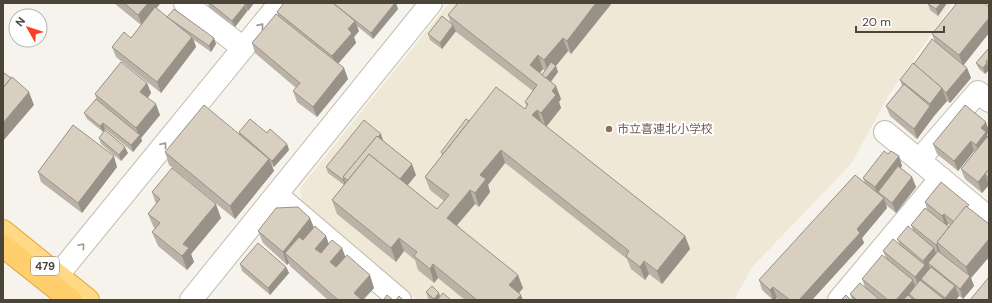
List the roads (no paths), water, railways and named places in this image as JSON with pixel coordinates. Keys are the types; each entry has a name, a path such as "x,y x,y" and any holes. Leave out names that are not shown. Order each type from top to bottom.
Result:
{"highway":[{"name":"479","path":"3,231 88,300"},
{"path":"3,246 71,300"}],"street":[{"path":"185,3 243,48"},
{"path":"57,276 280,3"},
{"path":"191,300 431,3"},
{"path":"919,160 978,92 989,101"},
{"path":"884,132 989,218"},
{"path":"838,300 941,178"},
{"path":"277,195 400,300"}],"place":[{"name":"市立喜連北小学校","path":"609,129"}]}
